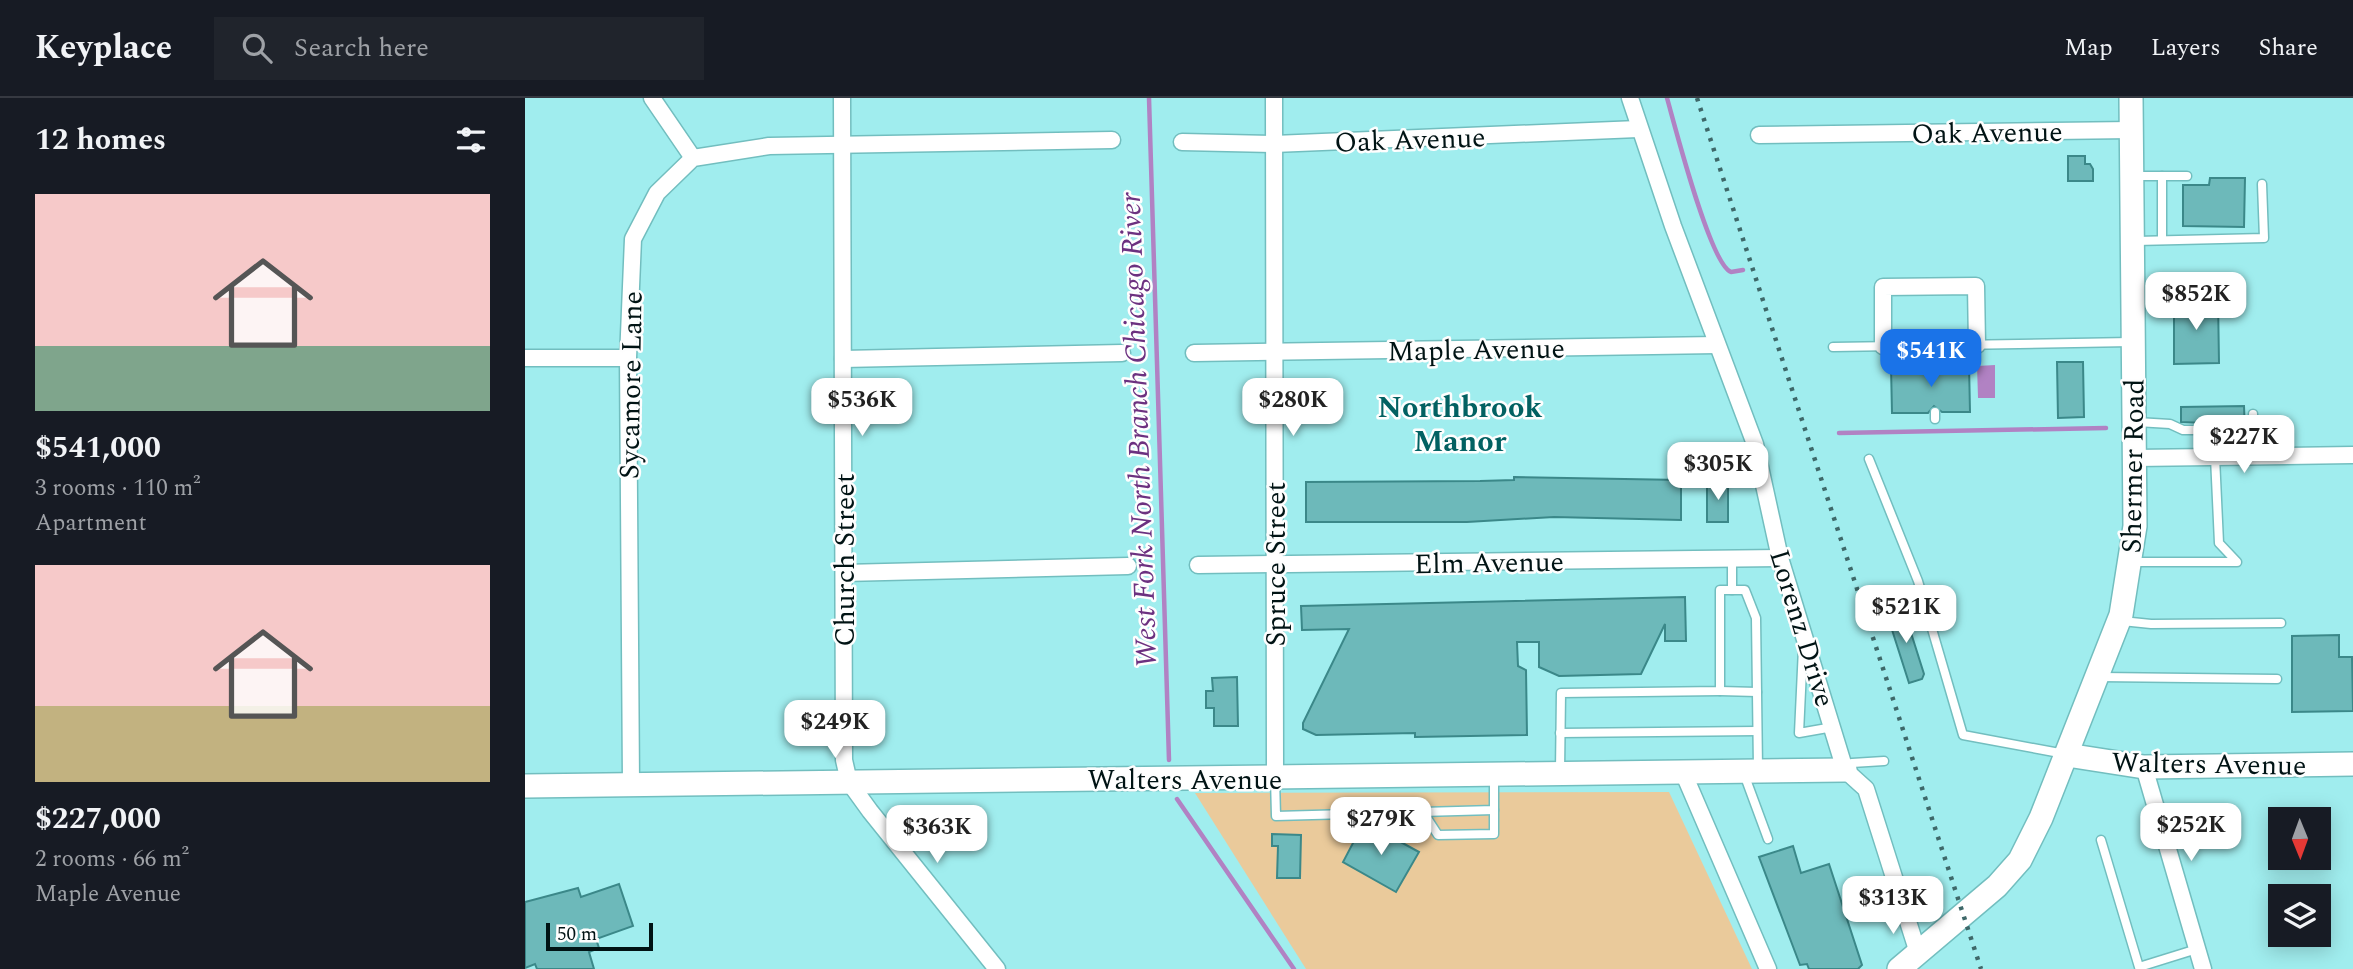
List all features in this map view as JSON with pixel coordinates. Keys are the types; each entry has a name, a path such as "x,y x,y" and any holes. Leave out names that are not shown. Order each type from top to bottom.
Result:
{"street":[{"path":"652,98 693,158 769,146 1112,140"},
{"name":"Church Street","path":"842,98 844,760 849,782"},
{"name":"Spruce Street","path":"1274,98 1275,778"},
{"name":"Lorenz Drive","path":"1630,98 1638,129 1755,444 1780,558 1845,770 1866,789 1917,953"},
{"name":"Shermer Road","path":"1899,969 1997,886 2020,860 2067,755 2119,620 2135,526 2131,98"},
{"name":"Oak Avenue","path":"1182,142 1274,144 1638,129"},
{"name":"Oak Avenue","path":"1759,135 2131,130"},
{"name":"Sycamore Lane","path":"631,784 628,358 633,239 657,193 693,158"},
{"path":"1884,346 1883,287 1976,286 1977,345"},
{"name":"Maple Avenue","path":"1194,353 1717,345"},
{"path":"843,359 1122,353"},
{"path":"525,358 628,358"},
{"path":"2135,458 2353,456"},
{"name":"Elm Avenue","path":"1198,565 1780,558"},
{"path":"844,573 1128,566"},
{"name":"Walters Avenue","path":"2067,755 2144,767 2353,764"},
{"path":"2144,767 2203,969"},
{"name":"Walters Avenue","path":"525,786 1845,770"},
{"path":"1682,772 1768,969"},
{"path":"849,782 997,969"}],"lane":[{"path":"2132,176 2187,176"},
{"path":"2162,176 2162,240"},
{"path":"2133,241 2263,238 2262,184"},
{"path":"1833,347 2134,342"},
{"path":"2253,414 2253,457"},
{"path":"2134,422 2170,424 2183,430 2223,430 2232,440 2253,439"},
{"path":"2130,562 2237,562 2219,543 2215,457"},
{"path":"1869,459 1918,581 1963,735 2067,755"},
{"path":"1732,559 1732,590"},
{"path":"1720,691 1720,590 1745,590 1756,618 1757,730 1750,771 1768,839"},
{"path":"2119,620 2151,624 2281,622"},
{"path":"1804,633 1799,733 1833,727"},
{"path":"2097,677 2277,679"},
{"path":"1560,774 1561,693 1757,692"},
{"path":"1560,733 1757,730"},
{"path":"1845,770 1852,763 1884,761"},
{"path":"1423,812 1438,835 1494,834 1494,775"},
{"path":"1275,778 1276,816 1494,810"},
{"path":"2101,841 2139,967 2197,949"}],"shaded area":[{"path":"1995,365 1995,398 1978,398 1977,366"},
{"path":"1669,792 1752,969 1306,969 1195,793"}],"building":[{"path":"2068,156 2085,156 2085,164 2090,164 2093,169 2093,181 2068,181"},
{"path":"2210,178 2245,178 2244,227 2183,226 2183,185 2209,185"},
{"path":"2218,299 2219,363 2174,364 2174,300"},
{"path":"2057,362 2083,362 2084,417 2058,418"},
{"path":"1969,364 1970,412 1942,412 1934,406 1928,413 1892,413 1891,366"},
{"path":"2244,406 2245,432 2234,432 2230,424 2181,422 2181,407"},
{"path":"1514,477 1681,480 1681,520 1554,517 1467,522 1306,522 1306,482 1480,481 1514,480"},
{"path":"1728,481 1728,522 1707,522 1707,482"},
{"path":"1685,597 1686,641 1665,641 1665,624 1641,674 1559,676 1539,667 1539,642 1517,642 1518,666 1526,670 1527,735 1316,735 1303,729 1303,723 1349,629 1302,630 1301,606"},
{"path":"1899,607 1901,616 1905,614 1924,674 1922,679 1909,683 1886,611"},
{"path":"2339,635 2339,657 2352,657 2353,711 2292,712 2292,636"},
{"path":"1237,677 1238,726 1214,726 1214,708 1206,708 1206,691 1213,691 1212,678"},
{"path":"1364,822 1419,852 1396,892 1343,862"},
{"path":"1272,834 1301,835 1300,878 1277,878 1278,846 1272,846"},
{"path":"1793,846 1801,873 1829,864 1862,965 1858,969 1809,969 1807,964 1800,965 1759,857"},
{"path":"619,884 633,926 596,939 599,948 589,952 594,969 537,969 535,964 525,968 525,902 578,888 581,897"}],"waterway":[{"name":"West Fork North Branch Chicago River","path":"1149,98 1169,760"},
{"path":"1667,98 1694,192 1713,245 1731,272 1743,270"},
{"path":"1839,433 2106,428"},
{"name":"West Fork North Branch Chicago River","path":"1177,799 1294,969"}],"railway":[{"path":"1697,98 1981,969"}],"district":[{"name":"Northbrook Manor","path":"1460,424"}]}
